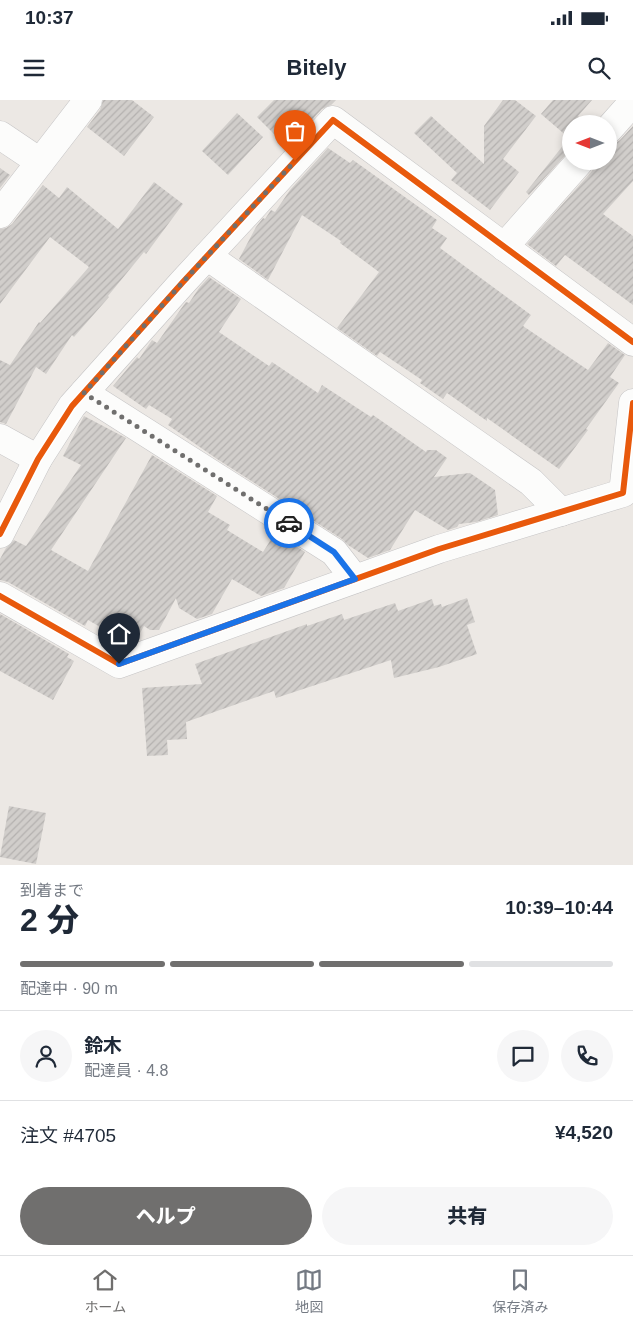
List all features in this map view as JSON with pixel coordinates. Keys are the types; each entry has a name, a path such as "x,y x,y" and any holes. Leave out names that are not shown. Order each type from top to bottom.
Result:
{"street":[{"path":"0,214 88,100"},
{"path":"618,119 633,102"},
{"path":"0,534 38,459 72,406 333,120 633,342"},
{"path":"0,135 40,162"},
{"path":"504,247 572,170"},
{"path":"207,256 531,482 561,512"},
{"path":"84,393 334,552 355,579"},
{"path":"0,596 119,664 439,549 623,492 633,403"},
{"path":"0,438 38,459"}],"building":[{"path":"103,100 132,100 154,117 124,156 87,127 100,110"},
{"path":"274,100 336,100 331,105 322,109 287,147 257,117"},
{"path":"503,100 515,100 536,116 503,159 519,172 490,210 451,180 457,173 414,133 431,116 484,164 484,126"},
{"path":"553,100 592,100 579,115 562,115 562,132 541,114"},
{"path":"237,113 263,137 228,175 202,151"},
{"path":"633,126 633,181 603,214 633,236 633,305 565,255 556,266 527,244 592,170 618,170 618,141"},
{"path":"562,147 562,159 529,195 526,192"},
{"path":"328,148 350,163 353,160 437,220 432,228 447,238 440,248 531,315 523,326 588,370 608,343 625,355 610,377 619,383 559,469 487,418 487,421 447,393 443,399 420,383 422,380 380,352 377,356 337,328 379,272 340,243 341,241 302,215 268,280 239,259 263,218 265,219 271,210 275,212 290,190"},
{"path":"0,168 10,175 0,188"},
{"path":"154,182 183,204 146,254 144,252 109,297 74,337 72,335 46,374 36,367 6,424 0,422 0,360 10,365 39,322 89,267 50,237 0,304 0,229 12,224 43,185 59,198 67,187 118,229"},
{"path":"209,277 241,299 219,332 269,366 272,362 318,393 322,385 371,417 373,415 426,452 427,450 436,450 447,458 434,477 470,473 495,490 498,515 476,522 459,524 457,527 448,530 415,510 390,550 368,558 168,425 172,419 149,405 146,409 113,386 137,357 139,359 152,340 157,343 186,302 189,303"},
{"path":"84,416 126,438 51,550 88,571 152,455 217,496 208,512 230,525 227,530 263,552 275,533 305,552 284,588 261,596 232,579 212,614 197,619 179,608 176,598 159,630 150,630 144,626 135,642 130,644 88,620 85,626 8,582 0,580 0,559 6,548 14,540 26,546 81,465 63,456"},
{"path":"467,598 475,622 467,625 477,654 439,667 394,678 391,660 276,698 274,691 186,722 187,739 167,740 168,755 147,756 142,688 202,684 195,664 307,624 307,626 342,614 344,620 395,603 398,611 432,599 434,606 441,604 442,607"},
{"path":"0,614 69,654 67,657 74,661 53,700 0,671"},
{"path":"9,806 46,813 36,864 0,857"}],"cycle path":[{"path":"0,534 38,459 72,406 183,282 333,120 633,342"},
{"path":"0,596 119,664 439,549 623,493 633,403"}],"way so far":[{"path":"289,523 84,393 295,161"}],"route":[{"path":"119,664 355,579 334,552 289,523"}]}
